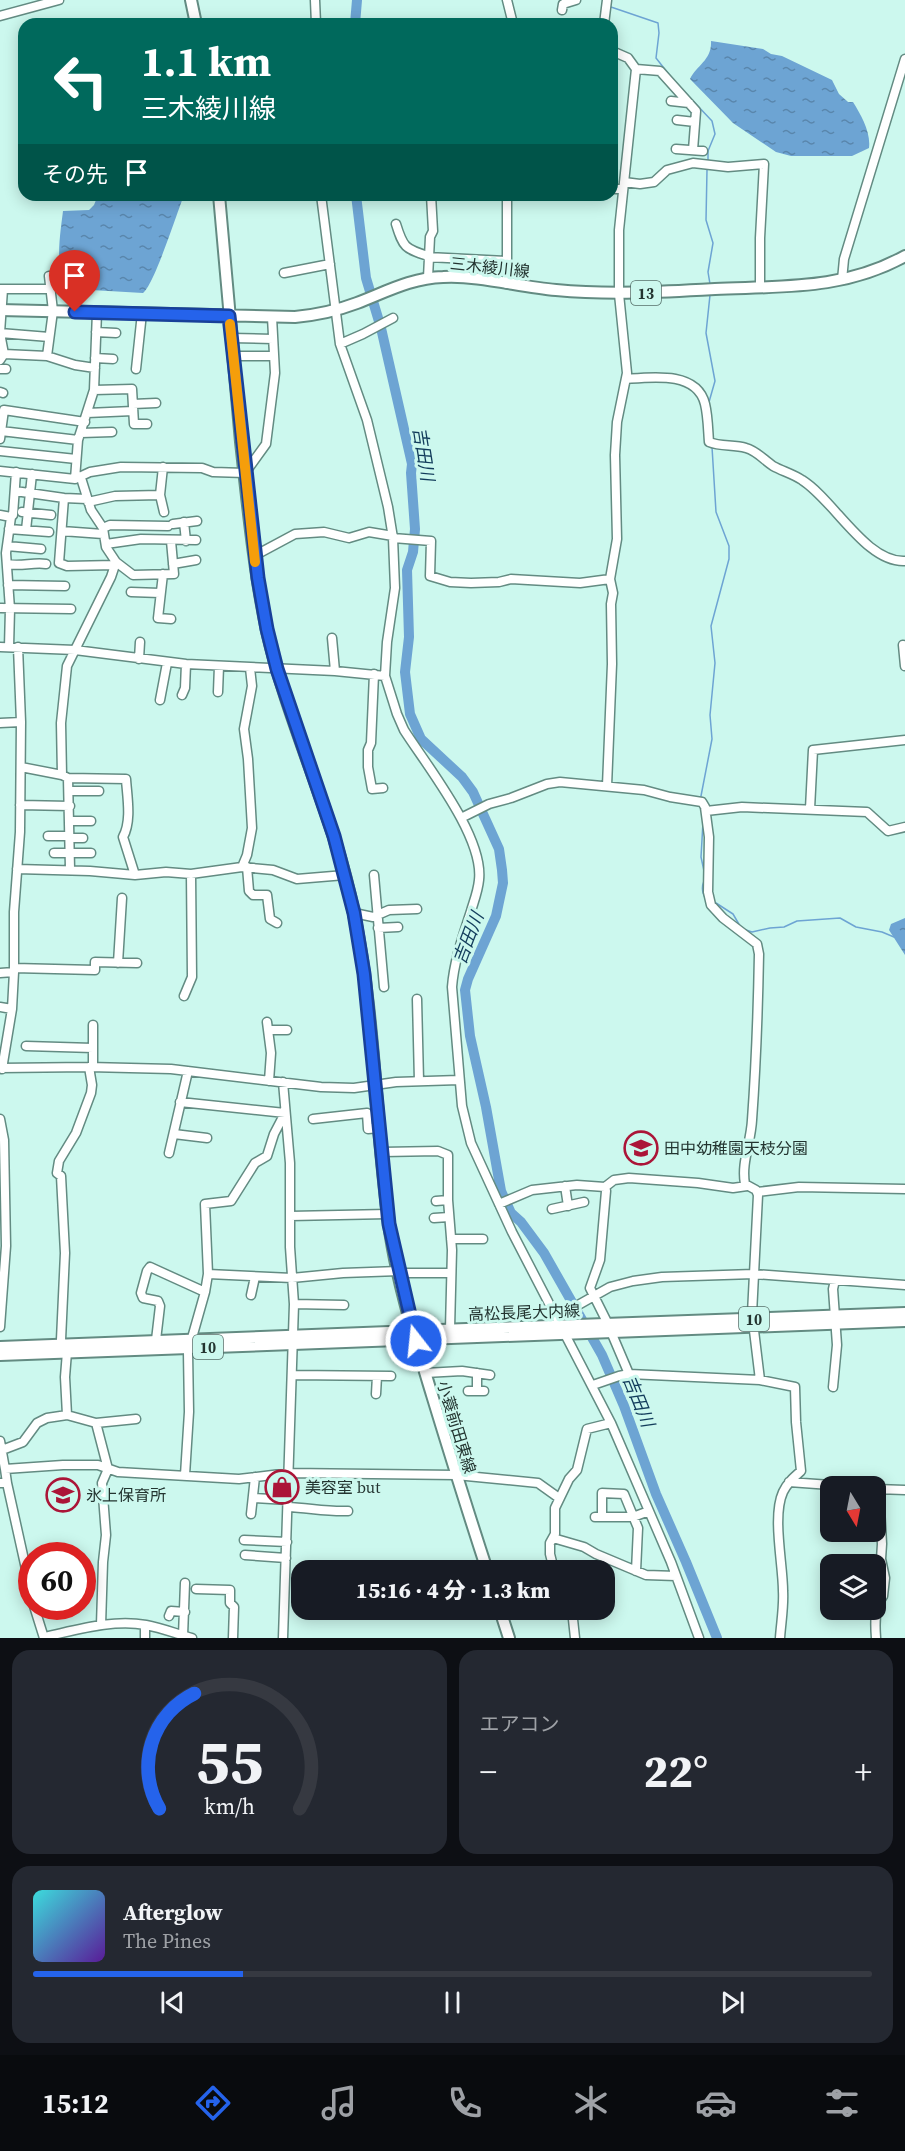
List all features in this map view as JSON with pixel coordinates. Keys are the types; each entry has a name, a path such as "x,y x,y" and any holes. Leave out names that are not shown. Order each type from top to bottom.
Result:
{"main road":[{"path":"191,0 195,18"},
{"name":"小蓑前田東線","path":"219,201 231,338 254,556 267,629 277,669 334,836 354,913 363,962 388,1214 399,1272 425,1373 484,1560"},
{"name":"三木綾川線","path":"0,310 310,316 334,311 397,286 428,278 458,277 554,290 619,294 817,284 866,275 905,256"},
{"name":"高松長尾大内線","path":"836,1320 905,1313"},
{"name":"高松長尾大内線","path":"415,1335 450,1329 564,1325 607,1329 836,1320 905,1321"},
{"name":"高松長尾大内線","path":"0,1347 66,1348 293,1340 564,1325"},
{"name":"高松長尾大内線","path":"0,1355 156,1341 190,1343"},
{"path":"503,1620 509,1638"}],"street":[{"path":"0,16 58,0"},
{"path":"315,0 316,18"},
{"path":"507,0 512,18"},
{"path":"562,10 563,4 576,0"},
{"path":"605,18 607,0"},
{"path":"607,786 612,683 611,604 613,593 610,579 617,539 615,455 617,422 626,379 627,356 619,294 619,230 636,69 628,58 618,54"},
{"path":"842,280 844,259 905,59"},
{"path":"636,69 660,70 696,111 693,150"},
{"path":"670,101 689,103"},
{"path":"677,120 695,122"},
{"path":"676,149 703,151"},
{"path":"618,188 654,182 667,170 693,163 728,167 764,164 760,287"},
{"path":"322,201 340,344 367,420 393,537 395,588 387,642 385,676 404,730 464,818 476,849 480,871 478,888 453,973 452,987 462,1106 471,1143 501,1203 512,1232 564,1325 611,1423 676,1576 699,1638"},
{"path":"428,278 428,256 432,231 431,201"},
{"path":"507,201 507,284"},
{"path":"396,224 404,246 411,251 428,256 506,261"},
{"path":"284,273 330,264"},
{"path":"47,356 53,311 53,295 49,276"},
{"path":"50,289 2,289 0,310 2,357 47,356 75,365 95,368"},
{"path":"70,869 70,791 65,777 61,723 66,666 115,564 103,531 78,478 76,459 79,436 94,390 97,312"},
{"path":"136,369 142,313"},
{"path":"0,471 78,478 90,472 121,467 202,468 213,472 245,473 266,444 275,373 272,317"},
{"path":"340,344 391,320"},
{"path":"96,332 116,333"},
{"path":"0,333 49,337"},
{"path":"231,338 273,339"},
{"path":"233,356 273,356"},
{"path":"95,358 112,359"},
{"path":"626,379 672,377 697,389 705,403 710,442 748,448 772,465 802,479 870,548 895,562 905,561"},
{"path":"94,390 132,389 134,424 147,424"},
{"path":"112,432 79,436 1,435 4,410 86,418 156,404"},
{"path":"0,451 76,459"},
{"path":"164,467 160,495 164,512"},
{"path":"16,472 13,515 6,532 5,588 10,609 9,647 21,722 21,767 12,1009 3,1038 1,1068 91,1067 188,1071 343,1087 459,1080"},
{"path":"26,530 25,512 32,474"},
{"path":"15,491 88,501 115,496 160,495"},
{"path":"64,498 59,558 62,566 115,564 133,575 174,574 171,541"},
{"path":"25,512 51,514"},
{"path":"0,515 11,517"},
{"path":"62,531 103,531 110,525 171,525 196,521"},
{"path":"184,522 186,541"},
{"path":"6,532 26,530 49,532"},
{"path":"254,556 295,534 324,532 350,538 369,532 403,539 431,541 430,576 438,579 471,583 511,579 580,583 610,579"},
{"path":"106,544 141,539 196,540"},
{"path":"5,551 41,549"},
{"path":"173,564 196,560"},
{"path":"5,568 36,563 46,564"},
{"path":"163,574 158,618 171,619"},
{"path":"5,588 65,586"},
{"path":"131,592 160,593"},
{"path":"0,608 71,609"},
{"path":"332,638 335,671"},
{"path":"139,659 140,642"},
{"path":"903,645 905,666"},
{"path":"9,647 75,650 167,663 335,671 385,676"},
{"path":"160,700 167,663"},
{"path":"182,695 185,688 186,664"},
{"path":"218,692 219,666"},
{"path":"250,668 252,686 244,729 252,828 245,867 249,891 253,895 267,895 270,919 277,923"},
{"path":"374,674 368,767 372,789 383,788"},
{"path":"0,723 21,722"},
{"path":"810,809 813,750 905,740"},
{"path":"21,767 65,777 126,779 128,805 126,831 123,837 135,875"},
{"path":"464,818 489,804 554,782 644,790 680,799 699,800 704,804 709,837 708,892 711,902 723,918 756,944 759,954 758,1034 752,1122 744,1166 744,1179 747,1186 757,1192 799,1186 905,1189"},
{"path":"70,791 99,791"},
{"path":"20,805 70,806"},
{"path":"706,811 742,807 867,812 888,831 905,827"},
{"path":"70,821 91,821"},
{"path":"48,836 83,838"},
{"path":"54,853 91,853"},
{"path":"17,869 70,869 81,872 152,875 166,872 191,874 245,867 273,870 297,879 345,876"},
{"path":"184,996 192,977 191,874"},
{"path":"374,875 384,987"},
{"path":"118,963 122,898"},
{"path":"354,913 377,916 389,910 417,909"},
{"path":"378,928 398,927"},
{"path":"0,973 14,970 95,970 95,962 137,963"},
{"path":"418,999 418,1081"},
{"path":"0,1007 12,1009"},
{"path":"67,1415 66,1348 61,1340 65,1243 61,1176 57,1173 59,1161 76,1133 91,1094 93,1025"},
{"path":"269,1081 271,1053 268,1026 287,1030"},
{"path":"26,1046 93,1048"},
{"path":"169,1153 188,1071"},
{"path":"283,1082 290,1163 294,1304 283,1638"},
{"path":"180,1102 285,1113"},
{"path":"185,1475 189,1412 187,1369 190,1343 208,1274 205,1204 231,1201 255,1163 267,1156 273,1134 285,1113"},
{"path":"313,1119 367,1113 369,1129 380,1128"},
{"path":"0,1119 4,1140 6,1246 0,1327"},
{"path":"174,1134 207,1138"},
{"path":"382,1152 444,1151 448,1155 451,1239 450,1329"},
{"path":"501,1203 532,1190 577,1185 605,1187 614,1180 629,1178 733,1188 747,1186"},
{"path":"565,1186 568,1206"},
{"path":"605,1187 600,1260 590,1288 591,1297 629,1374"},
{"path":"757,1192 752,1323 760,1380"},
{"path":"436,1201 448,1200"},
{"path":"552,1209 584,1202"},
{"path":"290,1216 388,1214"},
{"path":"434,1218 449,1217"},
{"path":"451,1239 483,1239"},
{"path":"156,1341 160,1306 158,1301 143,1298 141,1293 150,1267 205,1292"},
{"path":"208,1274 292,1278 343,1273 451,1273"},
{"path":"564,1325 591,1297 610,1287 662,1277 754,1274 905,1285"},
{"path":"251,1295 255,1277"},
{"path":"833,1388 837,1345 833,1288 836,1280"},
{"path":"294,1304 344,1305"},
{"path":"425,1373 462,1371 490,1376"},
{"path":"476,1391 477,1373"},
{"path":"593,1385 629,1374 760,1380 795,1387 795,1422 801,1471 789,1482 780,1504 779,1530 784,1593 780,1638"},
{"path":"292,1375 391,1376"},
{"path":"376,1394 377,1376"},
{"path":"2,1450 23,1442 37,1423 47,1418 67,1415 96,1423 136,1419"},
{"path":"96,1423 108,1469 102,1483 106,1535 100,1625"},
{"path":"552,1560 550,1543 555,1534 555,1508 569,1479 577,1470 588,1429 611,1423"},
{"path":"0,1441 5,1469 4,1483 19,1542"},
{"path":"5,1469 98,1465 118,1472 239,1479 289,1473 456,1475 538,1483 559,1498"},
{"path":"251,1514 255,1477"},
{"path":"789,1482 820,1484"},
{"path":"886,1490 905,1490"},
{"path":"636,1571 638,1528 633,1517 624,1494 602,1493 598,1517 633,1517 649,1511"},
{"path":"253,1498 329,1512 348,1511"},
{"path":"553,1538 584,1547 646,1575 676,1576"},
{"path":"244,1540 287,1542"},
{"path":"876,1638 876,1614 883,1596 885,1578 880,1559 881,1542"},
{"path":"245,1555 286,1558"},
{"path":"39,1620 44,1637 100,1625 145,1625 183,1637 185,1583"},
{"path":"196,1589 230,1590 230,1603 234,1607 233,1638"},
{"path":"169,1616 171,1611 185,1612"},
{"path":"573,1620 575,1638"},
{"path":"145,1625 145,1638"}],"water":[{"path":"711,41 763,49 832,80 839,94 848,102 853,102 859,112 867,130 869,148 852,156 791,156 776,152 733,123 690,79 707,58"},
{"path":"96,201 182,201 159,263 143,293 74,289 67,285 62,277 59,254 63,211 89,210"},
{"path":"905,918 905,955 889,930 891,924"}],"waterway":[{"name":"吉田川","path":"356,18 357,0"},
{"path":"611,7 658,23 656,58 671,77"},
{"path":"678,85 712,121 715,134 708,151 708,161"},
{"path":"707,170 706,220 713,243 708,272 710,284"},
{"name":"吉田川","path":"357,201 366,278 381,328 412,464 415,529 413,552 407,570 409,637 405,672 410,714 421,739 462,777 473,792 499,849 503,883 496,916 465,990 470,1036 501,1191 511,1213 521,1222 544,1253 602,1355 624,1406 656,1494 717,1638"},
{"path":"709,402 715,381 706,333 710,295"},
{"path":"701,796 712,739 710,715 715,663 711,626 729,559 729,546 716,512 712,447"},
{"path":"703,822 701,857 704,871"},
{"path":"704,881 702,890 706,899"},
{"path":"716,903 733,914 740,926"},
{"path":"746,930 752,932 784,927 797,921 840,918 856,927 894,937"}],"slow traffic":[{"path":"230,324 255,562"}],"place":[{"name":"田中幼稚園天枝分園","path":"641,1148"},
{"name":"美容室 but","path":"282,1487"},
{"name":"氷上保育所","path":"63,1495"}],"route":[{"path":"75,312 229,316 252,536 267,629 292,716 334,836 354,913 364,974 389,1224 416,1341"}]}
